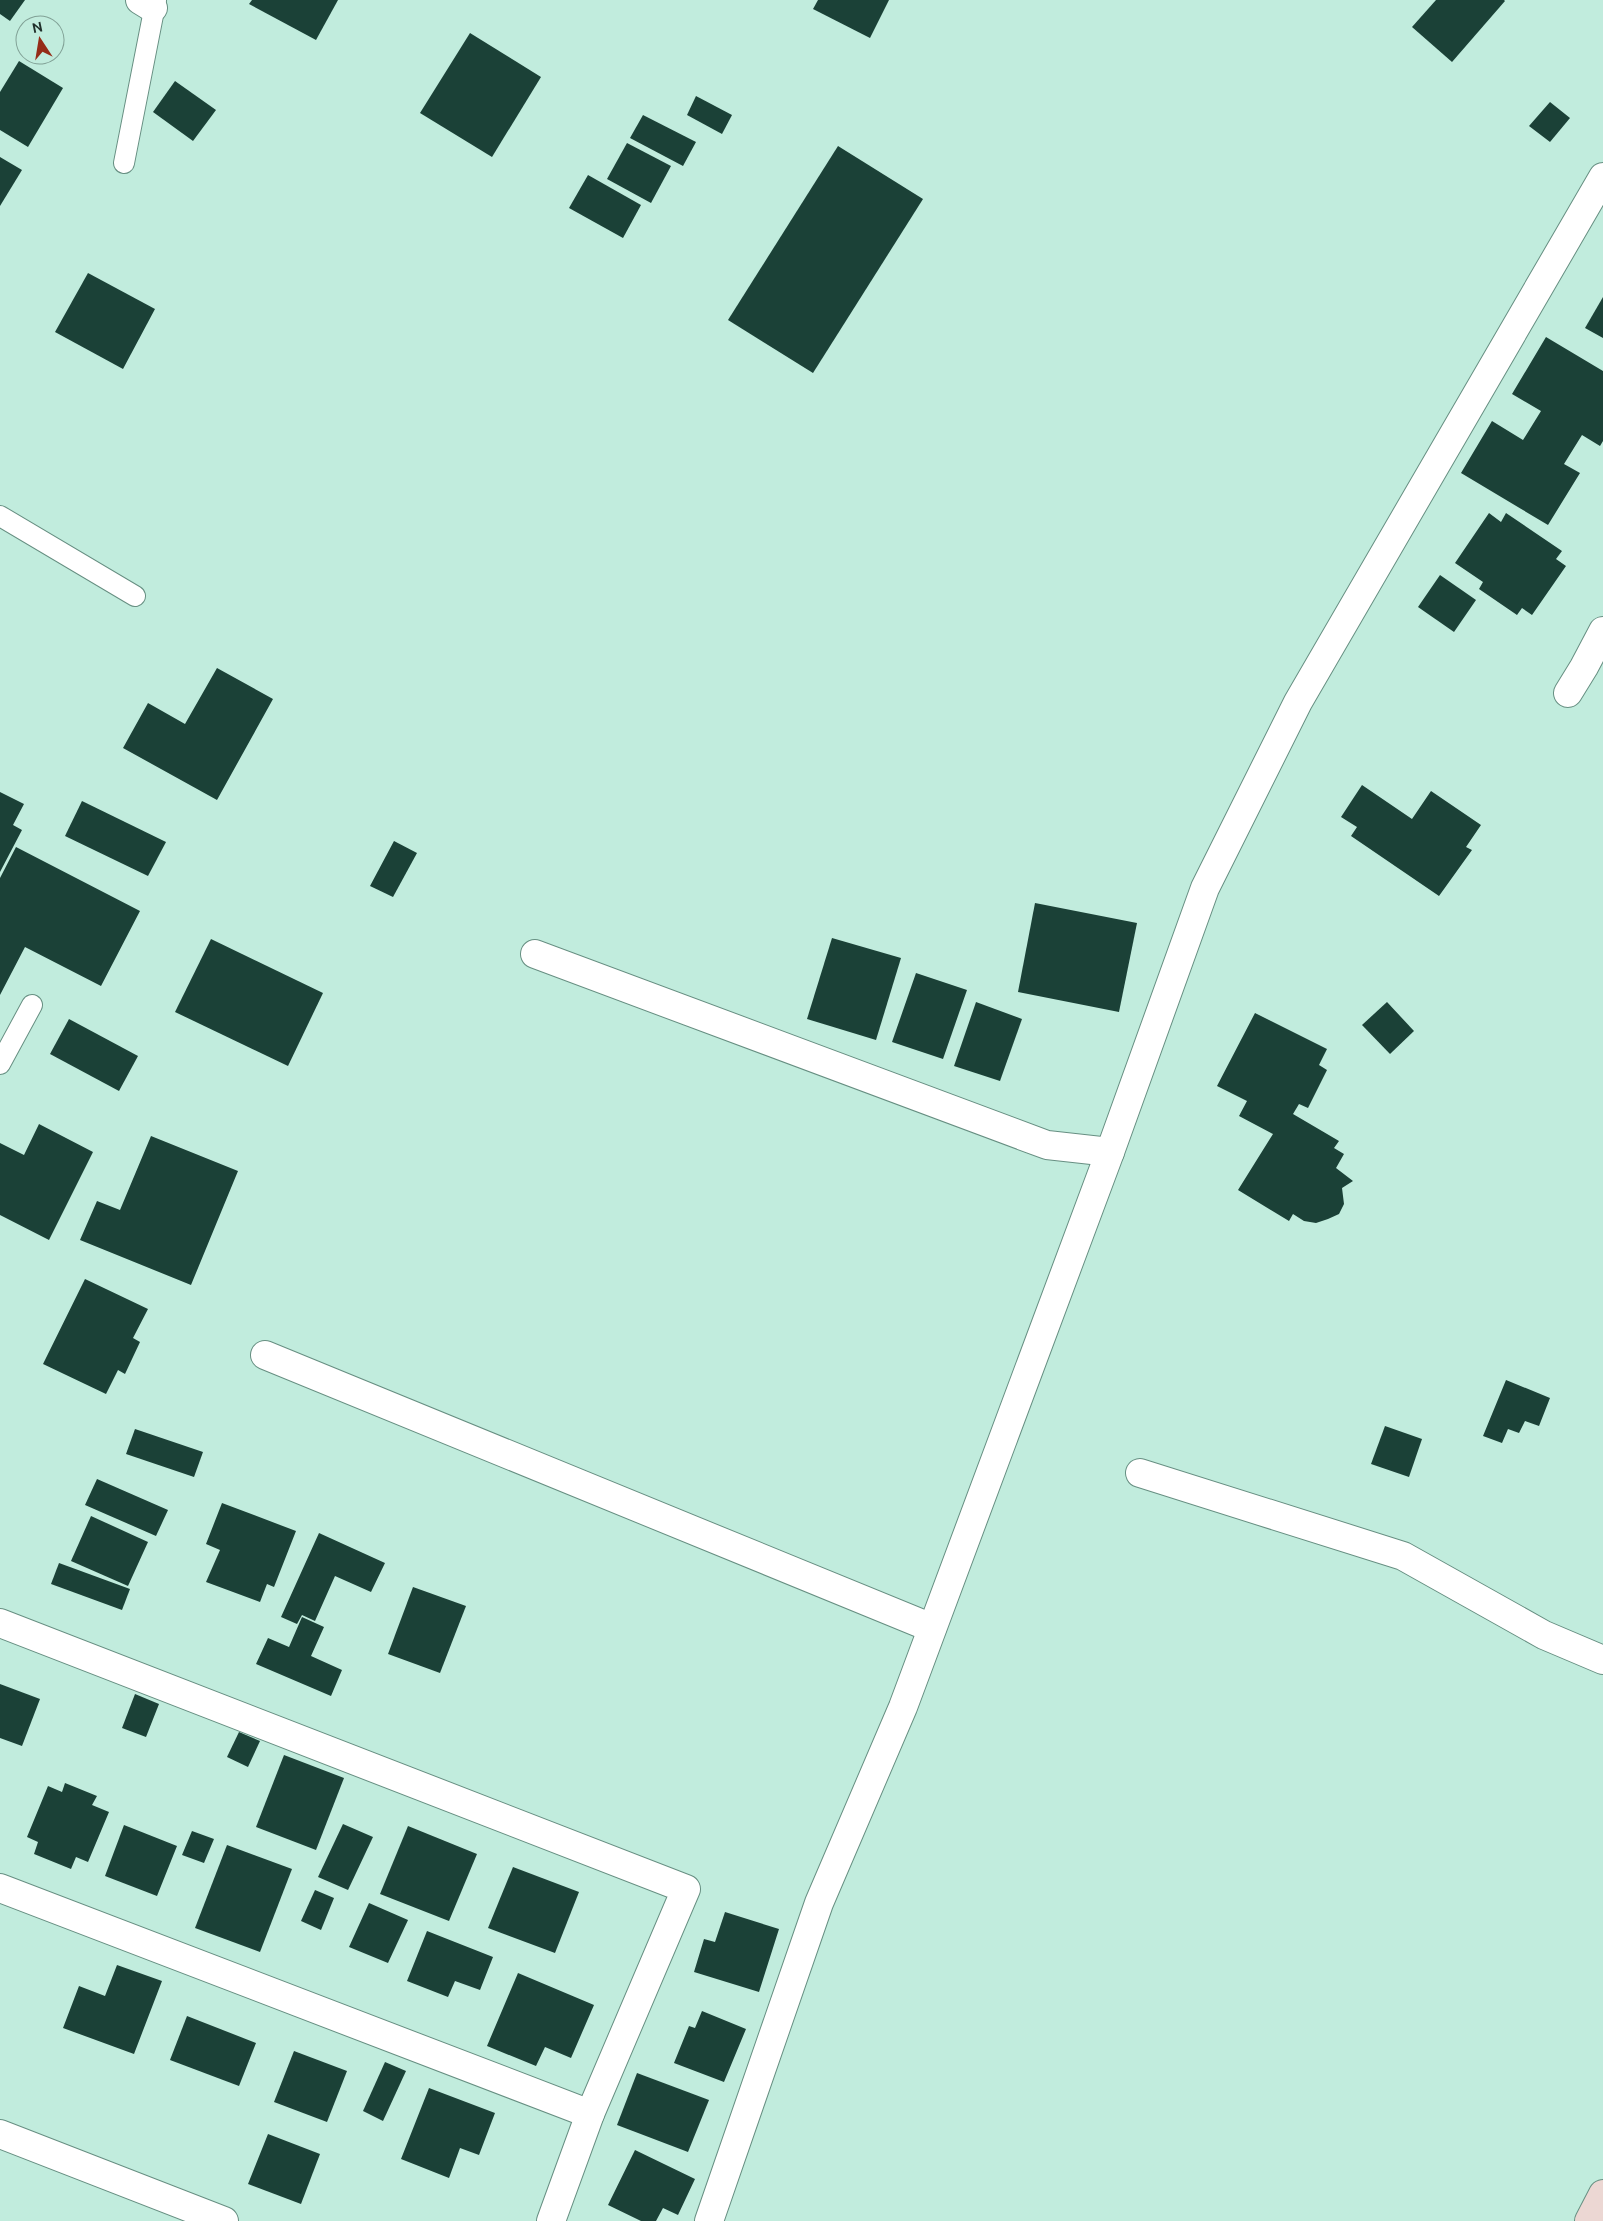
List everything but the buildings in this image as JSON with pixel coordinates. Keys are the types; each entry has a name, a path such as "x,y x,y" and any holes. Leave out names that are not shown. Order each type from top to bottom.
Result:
{"main road":[{"path":"1589,2221 1603,2194"}],"street":[{"path":"709,2221 819,1903 903,1707 1110,1152 1205,888 1294,711 1603,178"},
{"path":"1568,693 1603,631"},
{"path":"535,954 1047,1145 1110,1152"},
{"path":"265,1355 932,1628"},
{"path":"1140,1473 1403,1556 1544,1635 1603,1660"},
{"path":"0,1624 686,1889 590,2114 551,2221"},
{"path":"0,1888 590,2114"},
{"path":"0,2134 224,2221"}],"lane":[{"path":"124,163 150,3"},
{"path":"0,516 135,596"},
{"path":"0,1064 32,1005"}]}
